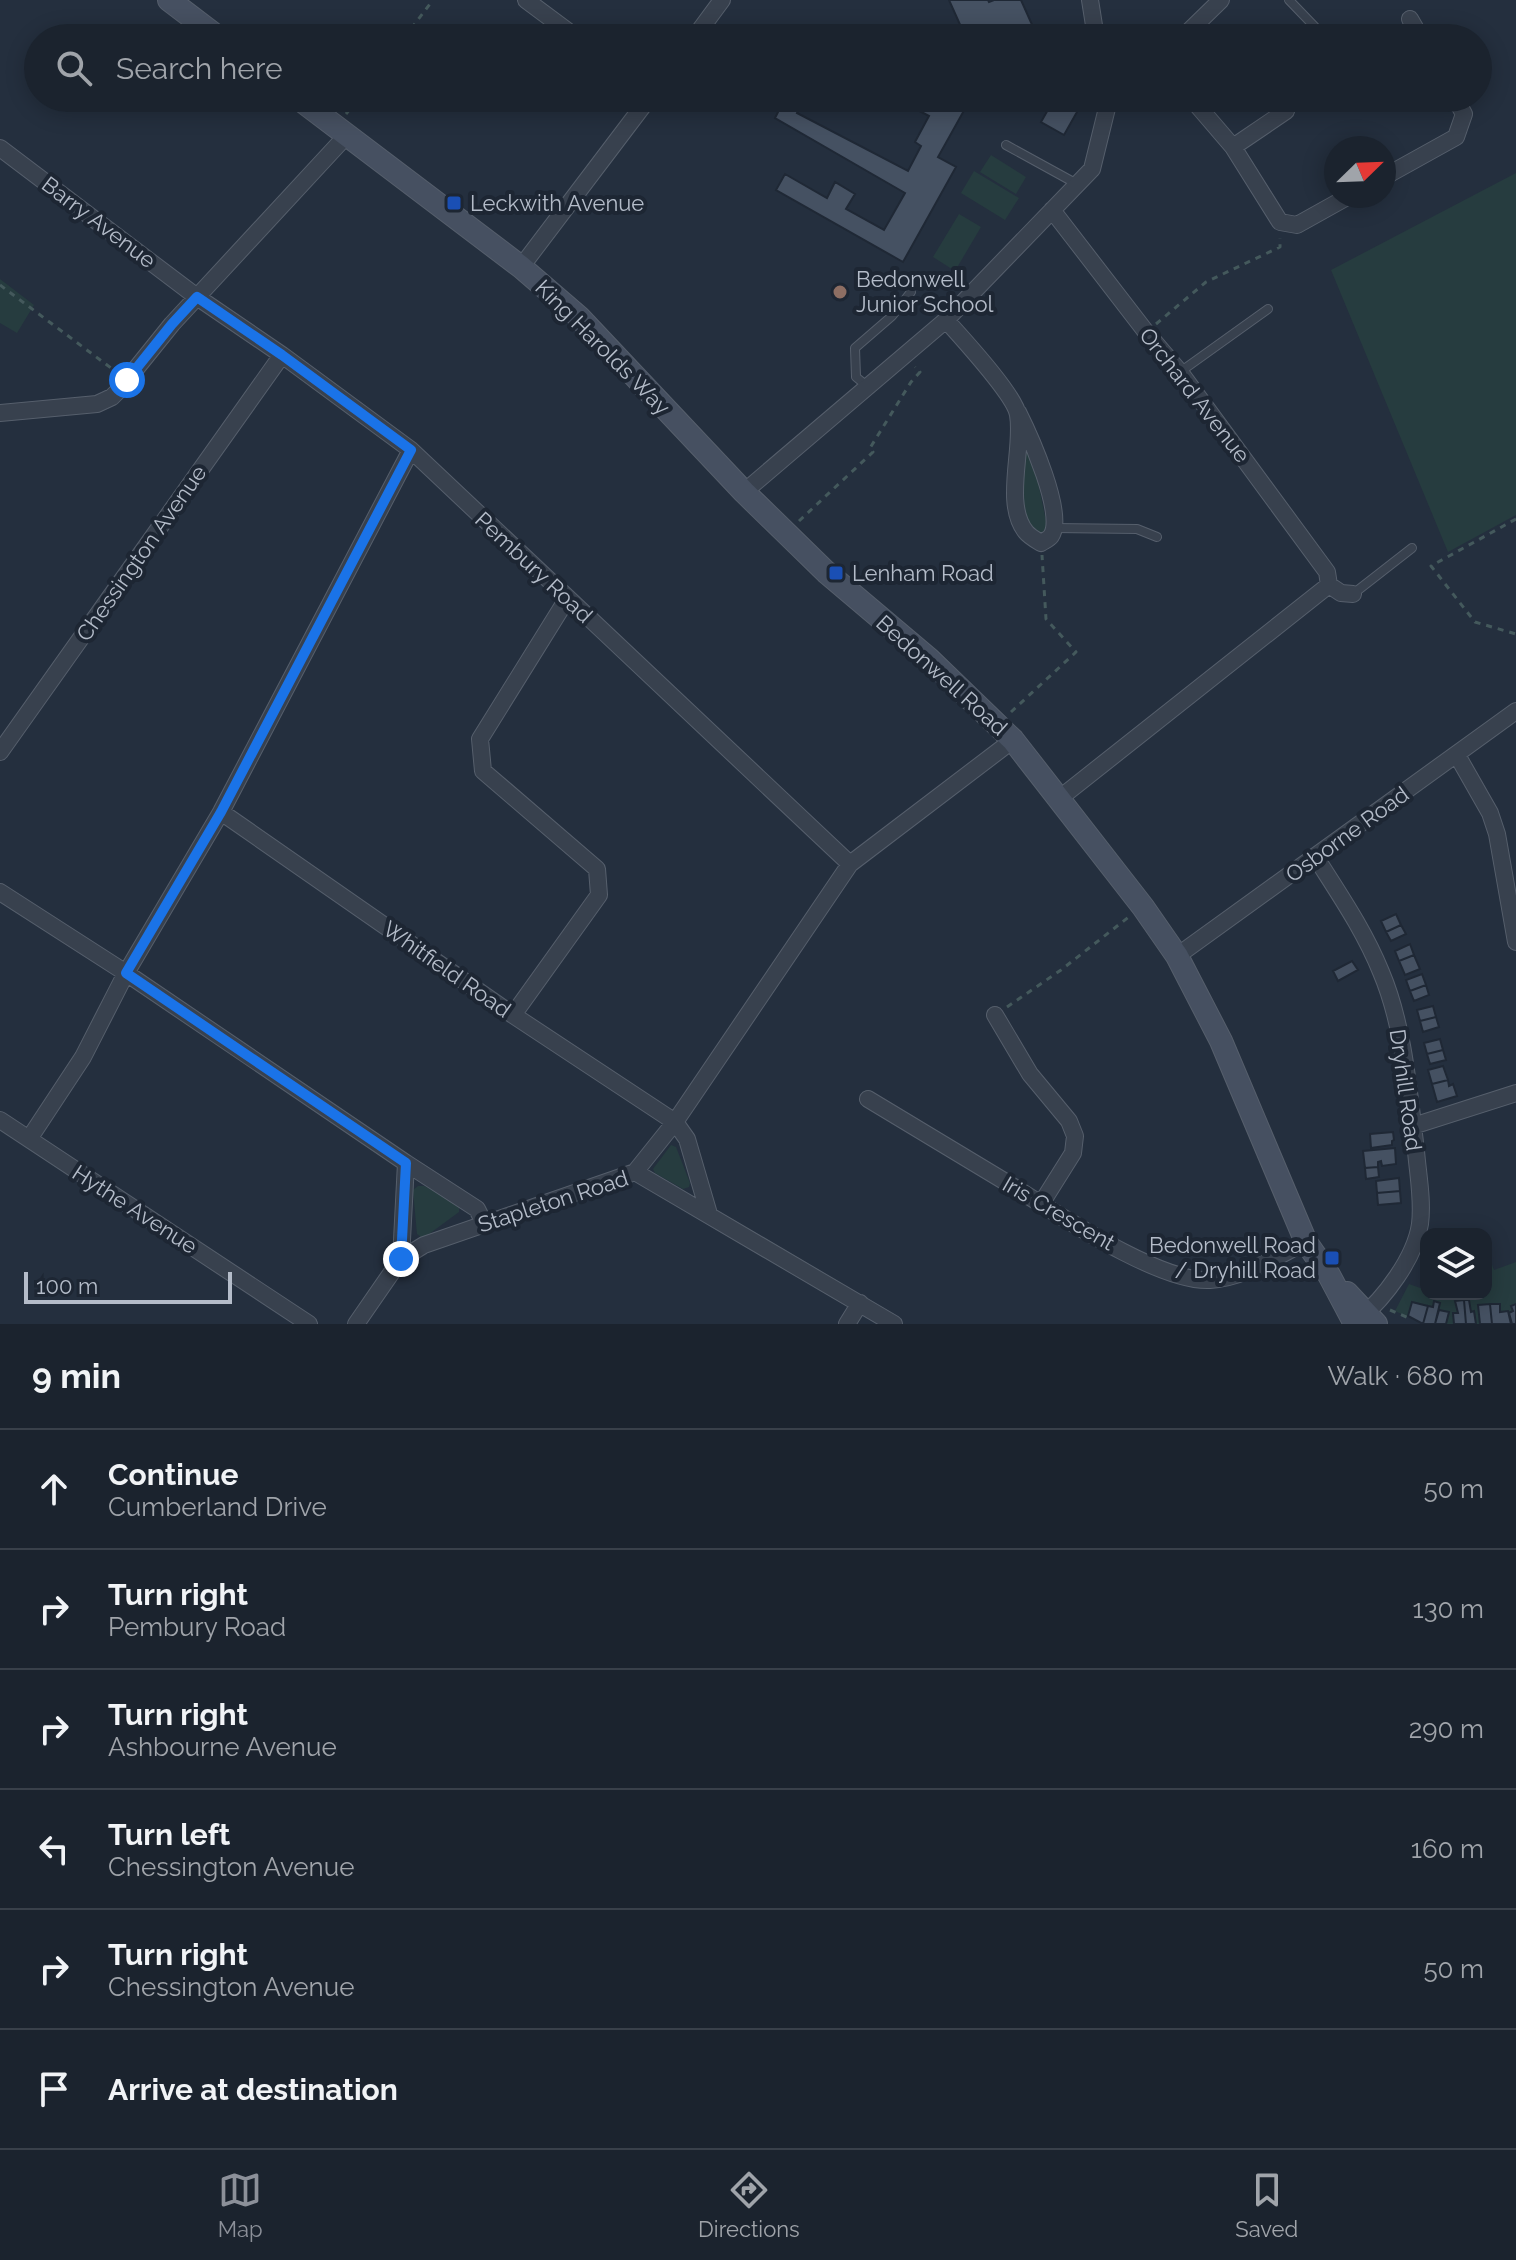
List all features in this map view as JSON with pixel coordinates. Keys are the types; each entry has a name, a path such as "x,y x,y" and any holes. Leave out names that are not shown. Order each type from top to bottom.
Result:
{"street":[{"path":"169,0 201,24"},
{"path":"526,0 558,24"},
{"path":"704,24 722,0"},
{"path":"1090,0 1094,24"},
{"path":"1196,24 1221,0"},
{"path":"1410,19 1413,24"},
{"name":"King Harolds Way","path":"317,112 521,267 579,317 744,492"},
{"path":"521,267 638,112"},
{"path":"744,492 946,320 1092,169 1107,112"},
{"path":"1203,112 1233,147 1280,222 1297,225 1327,208"},
{"path":"1233,147 1285,112"},
{"path":"1396,170 1456,137 1463,112"},
{"path":"0,413 97,404 112,397 197,297 347,135"},
{"name":"Barry Avenue","path":"0,148 197,297"},
{"name":"Orchard Avenue","path":"1052,210 1180,372 1327,572 1329,585"},
{"name":"Pembury Road","path":"197,297 411,450 850,864"},
{"path":"946,320 990,370 1018,412 1035,446 1053,502 1054,528 1050,538 1041,543 1026,533 1017,515 1018,412"},
{"name":"Chessington Avenue","path":"0,752 282,355"},
{"path":"29,1139 83,1057 126,973 221,812 411,450"},
{"name":"Bedonwell Road","path":"744,492 826,572 929,659 1005,732 1143,907 1177,956 1221,1041 1306,1242 1329,1275 1368,1319"},
{"path":"1060,798 1329,585 1341,593 1353,594"},
{"path":"513,1015 599,895 597,869 483,771 480,739 567,599"},
{"name":"Osborne Road","path":"1177,956 1516,711"},
{"path":"635,1172 675,1122 850,864 1005,732"},
{"path":"1457,755 1490,813 1497,834 1516,942"},
{"name":"Whitfield Road","path":"221,812 513,1015 675,1122"},
{"name":"Dryhill Road","path":"1315,856 1359,924 1382,975 1398,1023 1413,1126 1421,1197 1420,1226 1411,1254 1368,1319"},
{"path":"0,892 477,1209 484,1223"},
{"path":"995,1015 1030,1074 1069,1121 1075,1136 1073,1153 1041,1204"},
{"path":"1413,1126 1516,1093"},
{"name":"Iris Crescent","path":"868,1099 1041,1204 1157,1268 1176,1275 1204,1280 1232,1276 1306,1242"},
{"name":"Hythe Avenue","path":"0,1120 309,1324"},
{"path":"675,1122 687,1139 709,1214"},
{"path":"401,1259 406,1163"},
{"name":"Stapleton Road","path":"356,1324 401,1259 424,1245 635,1172 894,1324"},
{"path":"847,1324 860,1303"}],"lane":[{"path":"1289,0 1312,24"},
{"path":"1006,145 1077,184"},
{"path":"867,387 856,377 855,348 892,316 911,292"},
{"path":"1180,372 1268,309"},
{"path":"1054,528 1137,529 1157,537"},
{"path":"1353,594 1412,548"}],"path":[{"path":"415,24 433,0"},
{"path":"1146,332 1206,282 1280,247 1280,222"},
{"path":"0,285 116,372"},
{"path":"786,533 873,452 870,448 920,372 904,356"},
{"path":"1516,519 1431,566 1475,622 1516,634"},
{"path":"1005,732 1076,652 1046,619 1041,543"},
{"path":"995,1015 1061,970 1143,907"},
{"path":"1368,1319 1411,1319"}],"green space":[{"path":"991,155 1026,177 1016,194 980,172"},
{"path":"974,171 1019,198 1005,220 961,193"},
{"path":"1516,173 1516,515 1448,552 1331,270"},
{"path":"959,214 981,227 955,271 933,257"},
{"path":"0,279 34,305 17,333 0,323"},
{"path":"1023,438 1036,472 1047,526 1042,533 1032,530 1021,510"},
{"path":"671,1145 676,1147 689,1187 683,1189 653,1169"},
{"path":"418,1186 459,1203 459,1212 425,1237 417,1234 413,1190"},
{"path":"1516,1262 1516,1304 1512,1306 1513,1311 1500,1312 1499,1304 1479,1305 1480,1324 1476,1324 1475,1312 1471,1312 1469,1300 1492,1300 1492,1264 1494,1270"},
{"path":"1409,1284 1420,1288 1420,1300 1469,1300 1456,1301 1458,1313 1454,1324 1446,1324 1449,1312 1438,1309 1439,1303 1435,1301 1433,1307 1412,1302 1408,1317 1395,1311"}],"building":[{"path":"949,0 1021,0 1032,24 960,24"},
{"path":"778,112 798,112 908,171 921,146 915,142 929,116 921,112 963,112 938,157 956,167 903,262 776,190 785,174 827,198 835,182 855,194 846,209 884,230 905,193 775,118"},
{"path":"1047,112 1077,112 1064,135 1041,122"},
{"path":"1396,914 1401,925 1386,932 1381,921"},
{"path":"1401,925 1406,934 1391,941 1386,932"},
{"path":"1410,944 1414,955 1399,961 1395,951"},
{"path":"1414,955 1420,969 1405,975 1399,961"},
{"path":"1352,961 1358,970 1338,981 1333,971"},
{"path":"1422,974 1426,985 1410,991 1406,980"},
{"path":"1426,985 1429,995 1414,1001 1410,991"},
{"path":"1433,1006 1436,1017 1420,1021 1417,1010"},
{"path":"1436,1017 1439,1027 1423,1032 1420,1021"},
{"path":"1440,1039 1443,1050 1427,1054 1424,1043"},
{"path":"1443,1050 1446,1060 1430,1064 1427,1054"},
{"path":"1443,1066 1448,1080 1432,1084 1428,1070"},
{"path":"1448,1080 1457,1096 1437,1102 1432,1084"},
{"path":"1393,1132 1392,1145 1371,1148 1370,1134"},
{"path":"1395,1148 1396,1164 1382,1166 1381,1161 1378,1167 1365,1168 1363,1151"},
{"path":"1378,1167 1379,1177 1366,1179 1365,1168"},
{"path":"1399,1178 1400,1191 1377,1193 1376,1181"},
{"path":"1400,1191 1401,1203 1378,1205 1377,1193"},
{"path":"1464,1300 1466,1324 1454,1324 1453,1313 1458,1313 1455,1301"},
{"path":"1464,1300 1469,1300 1476,1324 1466,1324"},
{"path":"1434,1301 1440,1303 1435,1324 1423,1324 1428,1306 1433,1307"},
{"path":"1412,1302 1428,1306 1423,1324 1408,1316"},
{"path":"1490,1304 1492,1324 1480,1324 1478,1305"},
{"path":"1490,1304 1500,1304 1500,1312 1508,1311 1511,1324 1492,1324"},
{"path":"1516,1304 1516,1324 1512,1324 1509,1313 1513,1311 1511,1306"},
{"path":"1439,1310 1449,1312 1446,1324 1435,1324"}],"place":[{"name":"Leckwith Avenue","path":"454,203"},
{"name":"Bedonwell Junior School","path":"840,292"},
{"name":"Lenham Road","path":"836,573"},
{"name":"Bedonwell Road / Dryhill Road","path":"1332,1258"}],"route":[{"path":"127,380 197,297 411,450 221,812 126,973 406,1163 401,1259"}]}
